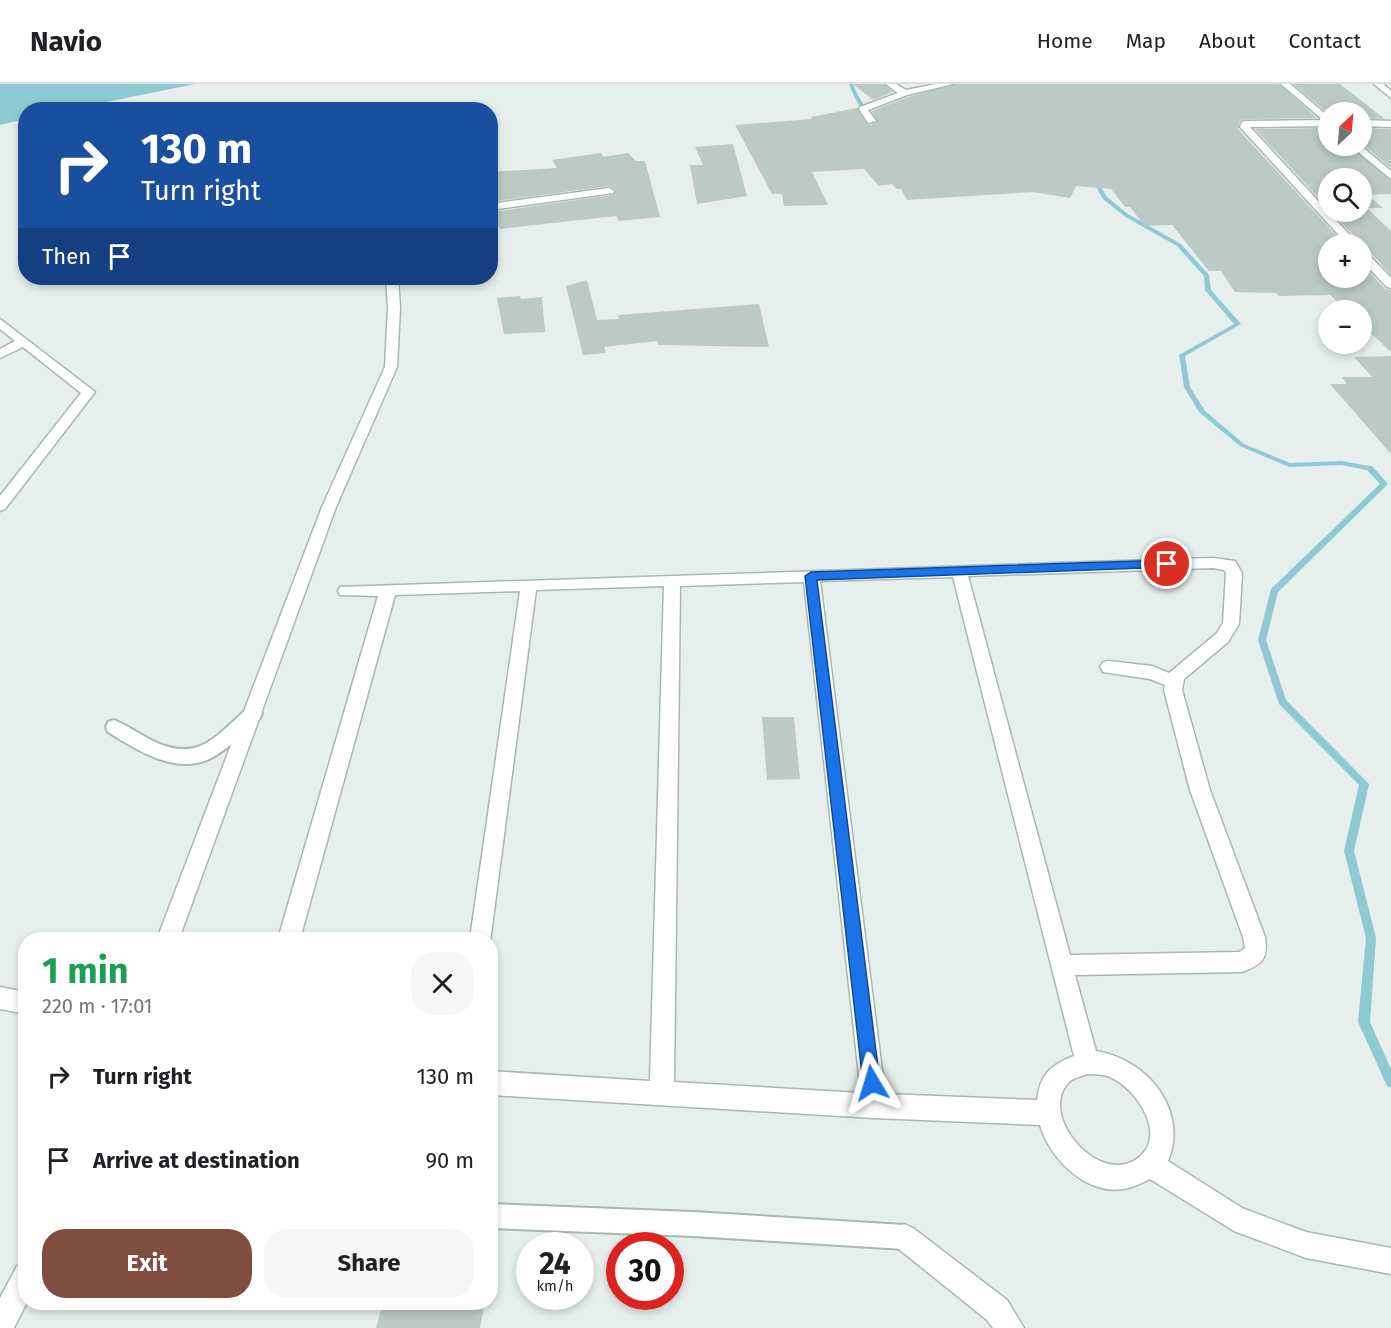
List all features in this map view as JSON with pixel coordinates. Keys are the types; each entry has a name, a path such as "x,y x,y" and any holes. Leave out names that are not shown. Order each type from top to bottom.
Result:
{"street":[{"path":"890,84 905,93"},
{"path":"871,121 865,108 905,93 950,84"},
{"path":"1285,84 1318,113"},
{"path":"1384,87 1391,95"},
{"path":"1318,123 1245,124 1344,234"},
{"path":"1372,123 1391,124"},
{"path":"1368,156 1391,176"},
{"path":"498,206 609,191"},
{"path":"1372,265 1391,285"},
{"path":"171,932 329,507 391,367 394,308 392,285"},
{"path":"0,323 88,392 0,506"},
{"path":"0,354 22,342"},
{"path":"346,591 1213,563 1228,565 1234,573 1231,624 1222,638 1176,676 1173,690 1200,790 1254,937 1256,953 1242,962 1064,965"},
{"path":"959,571 1064,965 1087,1062"},
{"path":"811,576 874,1106"},
{"path":"662,1093 672,580"},
{"path":"482,932 529,585"},
{"path":"291,932 388,590"},
{"path":"1109,667 1152,673 1175,682"},
{"path":"0,998 18,1001"},
{"path":"1087,1062 1102,1063 1134,1078 1156,1106 1162,1122 1163,1138 1159,1153 1151,1165 1138,1173 1124,1177 1107,1176 1090,1169 1074,1158 1052,1129 1048,1113 1048,1097 1052,1083 1061,1072 1072,1065 1087,1062"},
{"path":"498,1083 874,1106 1048,1113"},
{"path":"1151,1165 1234,1218 1306,1245 1391,1261"},
{"path":"904,1237 997,1310 1010,1328"},
{"path":"0,1326 18,1291"}],"lane":[{"path":"114,727 149,747 182,758 205,754 254,712"},
{"path":"498,1216 704,1225 904,1237"}],"water":[{"path":"0,84 195,84 106,102 18,102 18,121 0,125"}],"building":[{"path":"853,84 884,84 893,92 873,100"},
{"path":"955,84 1279,84 1317,118 1245,119 1240,121 1238,129 1318,216 1318,222 1324,222 1335,234 1318,234 1318,288 1372,288 1372,275 1385,289 1391,290 1391,352 1372,334 1372,300 1335,300 1330,295 1279,296 1276,293 1235,292 1221,271 1209,271 1172,225 1145,226 1130,207 1125,207 1111,189 1076,186 1070,198 1033,192 907,200 901,189 896,189 892,184 879,186 864,169 812,172 828,205 784,206 782,194 772,194 735,125 812,119 811,117 857,108 869,125 878,122 872,111 908,97"},
{"path":"1293,84 1340,84 1363,102 1318,102 1318,105"},
{"path":"1372,109 1385,119 1372,118"},
{"path":"1318,128 1318,156 1361,156 1391,181 1391,194 1372,195 1372,168 1318,168 1318,197 1255,129"},
{"path":"1372,128 1391,129 1391,168 1372,152"},
{"path":"733,144 747,196 697,204 690,165 703,165 695,147"},
{"path":"601,153 604,157 628,153 636,161 645,161 660,217 619,221 616,216 500,229 498,211 613,195 616,190 609,186 498,201 498,172 557,168 552,160"},
{"path":"1372,198 1383,208 1372,208"},
{"path":"1372,213 1391,231 1391,275 1372,254 1372,234 1352,234 1341,222 1372,222"},
{"path":"587,280 597,320 619,319 618,315 759,304 769,347 658,345 657,341 604,347 606,353 583,355 566,286"},
{"path":"520,296 521,299 542,297 545,332 504,334 497,298"},
{"path":"1391,356 1391,454 1330,384 1347,384 1342,377 1372,377 1354,357"},
{"path":"762,717 794,717 800,779 767,780"},
{"path":"381,1310 483,1310 480,1328 376,1328"}],"waterway":[{"path":"851,84 864,109 887,126"},
{"path":"1093,178 1105,198 1126,215 1179,245 1207,276 1208,290 1238,324 1182,355 1187,387 1202,412 1242,445 1289,465 1341,463 1369,468 1384,484 1274,591 1262,640 1282,702 1364,784 1349,851 1371,938 1364,1022 1391,1082"}],"route":[{"path":"872,1083 811,576 1167,564"}]}
